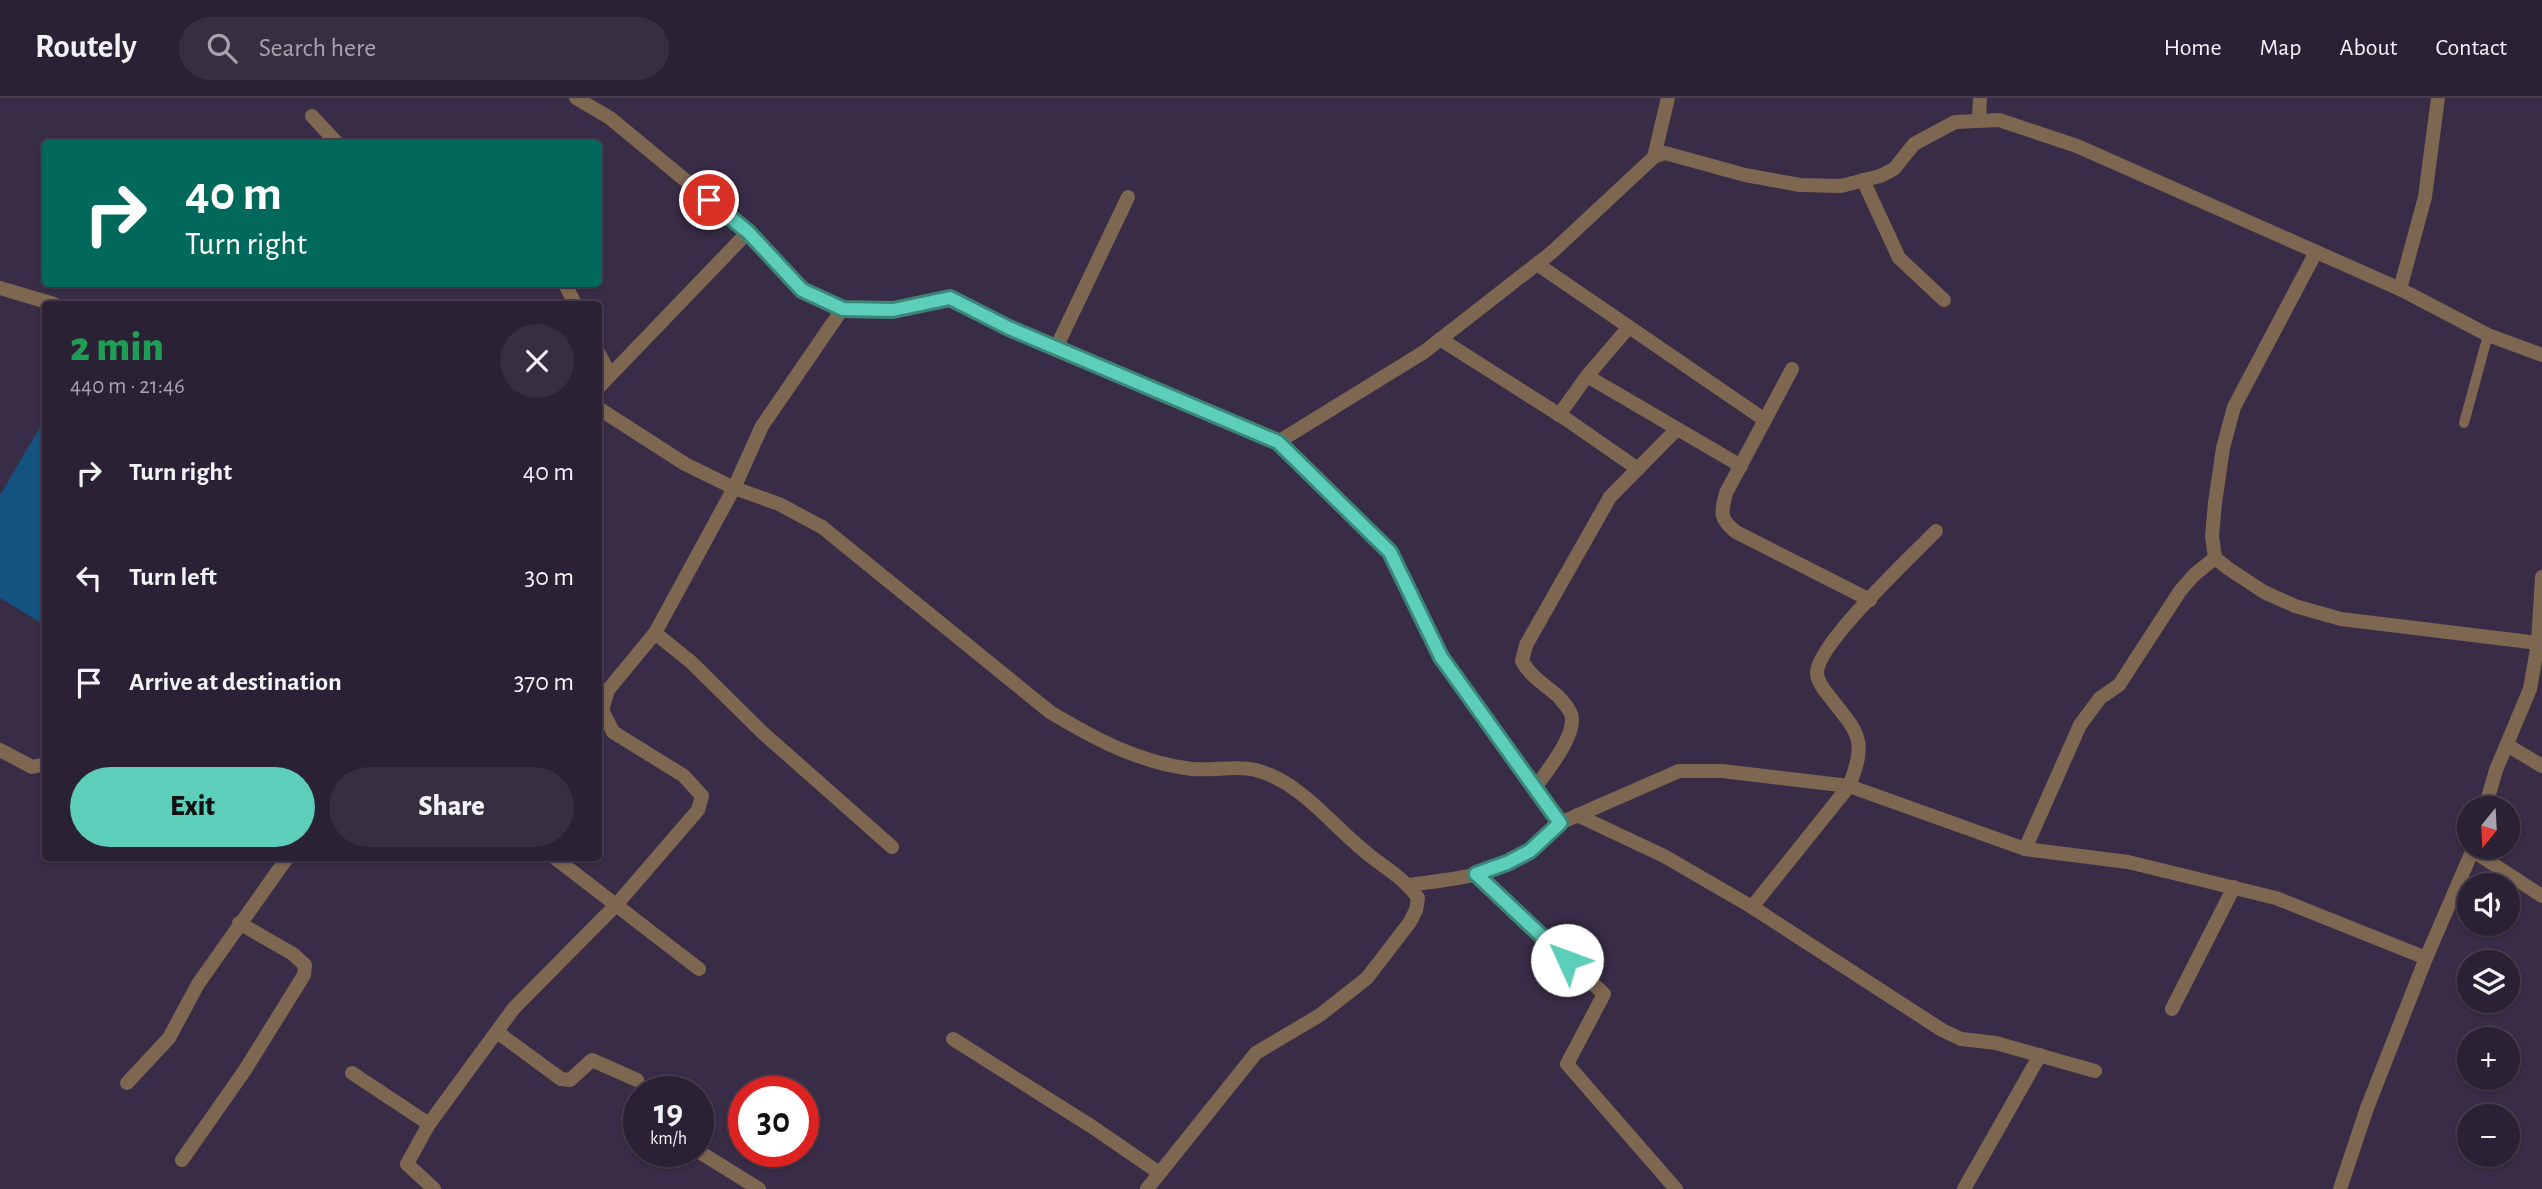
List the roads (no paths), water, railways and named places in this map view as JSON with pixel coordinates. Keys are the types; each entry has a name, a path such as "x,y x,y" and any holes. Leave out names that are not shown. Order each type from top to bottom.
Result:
{"street":[{"path":"576,98 610,118 748,232 802,290 843,309 893,310 950,298 1056,348 1278,442 1390,552 1441,657 1560,823"},
{"path":"1654,157 1668,98"},
{"path":"1979,119 1980,98"},
{"path":"2400,289 2425,198 2438,98"},
{"path":"312,116 334,140"},
{"path":"1278,442 1440,340 1537,264 1654,157 1665,153 1745,175 1800,185 1841,186 1880,176 1894,169 1914,144 1955,122 1979,119 1999,120 2077,146 2400,289 2488,335 2542,355"},
{"path":"1863,180 1899,258 1944,300"},
{"path":"1056,348 1128,197"},
{"path":"602,384 748,232"},
{"path":"2316,252 2234,407 2223,448 2214,514 2212,536 2215,558 2264,592 2295,606 2341,619 2538,643"},
{"path":"1537,264 1765,420"},
{"path":"0,288 44,301"},
{"path":"434,1189 407,1164 429,1124 514,1008 617,904 698,810 702,796 684,776 613,732 602,710 608,690 655,633 734,488 762,426 843,309"},
{"path":"1559,415 1587,376 1629,327"},
{"path":"1440,340 1559,415 1638,469"},
{"path":"602,360 610,375"},
{"path":"1792,369 1727,494 1721,513 1724,522 1736,532 1870,600"},
{"path":"1587,376 1741,466"},
{"path":"602,411 685,464 734,488 779,504 822,527 1050,712 1089,736 1121,751 1166,765 1195,769 1252,769 1285,783 1328,816 1360,849 1409,886 1418,898 1416,910 1387,954 1367,978 1320,1016 1256,1054 1158,1172 1147,1189"},
{"path":"1535,788 1566,742 1572,723 1571,713 1561,699 1527,670 1522,661 1526,645 1610,497 1677,429"},
{"path":"1752,907 1849,786 1858,764 1857,732 1816,676 1818,665 1837,634 1936,530"},
{"path":"2025,849 2080,725 2090,709 2119,685 2180,592 2194,575 2215,558"},
{"path":"2489,796 2530,689 2538,643 2542,577"},
{"path":"655,633 691,662 764,733 892,847"},
{"path":"2507,745 2542,766"},
{"path":"0,750 32,767 42,765"},
{"path":"1409,886 1476,874 1507,863 1530,851 1560,823 1679,771 1721,771 1849,786 2025,849 2128,862 2276,898 2426,958"},
{"path":"1577,815 1664,856 1752,907 1942,1030 1961,1039 1996,1043 2095,1071"},
{"path":"2340,1189 2367,1108 2469,859"},
{"path":"2488,859 2542,896"},
{"path":"127,1083 169,1038 198,984 285,861"},
{"path":"559,861 699,969"},
{"path":"1476,874 1604,994 1567,1064 1676,1189"},
{"path":"2172,1009 2234,887"},
{"path":"182,1160 246,1070 304,975 305,965 293,954 239,923"},
{"path":"497,1032 561,1079 570,1080 592,1060 628,1076"},
{"path":"953,1039 1091,1126 1158,1172"},
{"path":"1964,1189 2040,1055"},
{"path":"352,1073 429,1124"},
{"path":"714,1161 760,1189"}],"lane":[{"path":"2464,423 2488,335"}],"water":[{"path":"42,424 42,623 0,598 0,495"}]}
